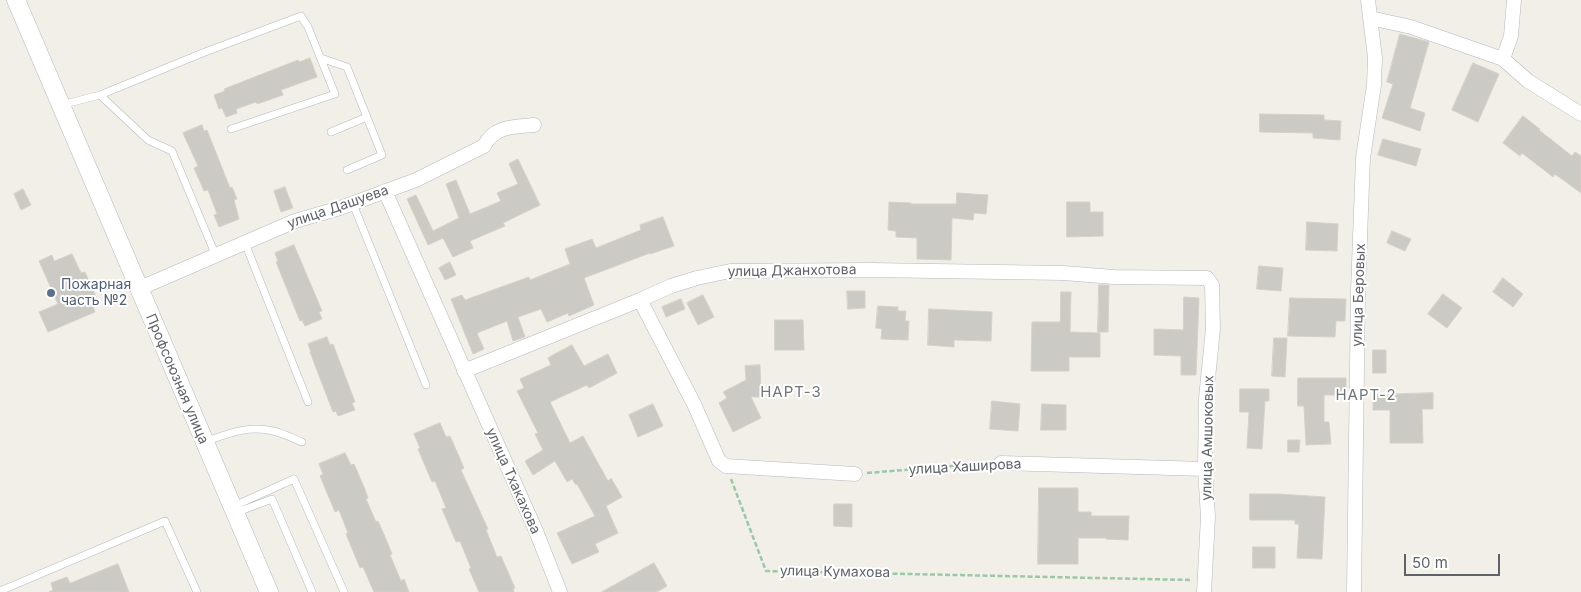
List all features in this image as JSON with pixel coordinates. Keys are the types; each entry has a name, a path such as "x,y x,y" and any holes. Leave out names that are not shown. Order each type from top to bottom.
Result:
{"street":[{"name":"Профсоюзная улица","path":"16,0 268,592"},
{"name":"улица Беровых","path":"1354,592 1358,291 1363,158 1374,85 1375,58 1368,0"},
{"path":"1503,59 1511,36 1514,0"},
{"path":"1370,18 1411,27 1503,59 1528,81 1581,114"},
{"name":"улица Дашуева","path":"138,289 295,221 353,204 416,180 484,146 489,136 505,128 534,124"},
{"path":"385,191 464,371"},
{"name":"улица Джанхотова","path":"464,371 671,286 730,271 871,270 1069,274 1114,277 1196,277 1207,278 1212,285"},
{"name":"улица Амшоковых","path":"1204,586 1208,518 1205,469 1206,398 1213,329 1212,285"},
{"path":"640,300 694,404 719,461 726,466 854,474"},
{"name":"улица Тхакахова","path":"464,371 536,531 560,592"},
{"name":"улица Хаширова","path":"1001,463 1205,469"}],"lane":[{"path":"61,105 100,95 204,52 301,16 308,27 335,94 231,129"},
{"path":"321,58 347,67 382,155 347,170"},
{"path":"100,95 148,140 172,151 216,256"},
{"path":"331,132 367,116"},
{"path":"353,204 426,384"},
{"path":"245,243 308,402"},
{"path":"204,442 244,429 254,429 273,431 302,442"},
{"path":"234,510 294,479 344,592"},
{"path":"234,510 272,500 312,592"},
{"path":"0,590 165,521 197,592"}],"path":[{"name":"улица Хаширова","path":"854,474 1001,463"},
{"name":"улица Кумахова","path":"726,466 766,571 1204,586"}],"building":[{"path":"1400,34 1429,42 1410,108 1425,113 1420,131 1382,118 1393,84 1387,82"},
{"path":"310,58 317,77 281,90 283,95 236,109 237,113 226,117 222,108 219,109 214,95 225,91 224,89 298,60 299,62"},
{"path":"1473,63 1499,74 1478,122 1452,110"},
{"path":"1260,114 1324,115 1324,120 1341,121 1340,140 1313,138 1313,133 1260,132"},
{"path":"1523,116 1572,156 1575,152 1581,156 1581,193 1555,174 1553,177 1522,153 1520,156 1503,143"},
{"path":"202,125 204,131 207,130 230,188 232,187 237,199 234,200 239,219 219,227 214,215 217,214 208,190 204,191 194,168 198,166 183,133"},
{"path":"1383,139 1421,149 1416,166 1378,155"},
{"path":"518,159 540,205 503,223 505,226 470,241 473,248 453,257 443,238 428,245 407,199 416,195 433,231 459,218 446,184 456,180 470,214 501,201 497,193 518,184 509,164"},
{"path":"285,187 293,208 281,212 274,191"},
{"path":"23,189 31,205 21,210 14,194"},
{"path":"957,193 988,195 986,214 974,213 973,220 952,218 951,260 917,259 917,238 896,237 896,231 888,230 889,202 956,204"},
{"path":"1067,202 1090,202 1090,212 1103,212 1103,236 1067,237"},
{"path":"663,217 674,246 584,278 594,305 569,316 568,313 547,322 541,309 518,317 525,337 513,341 507,321 477,333 484,349 473,354 451,299 462,295 465,300 529,277 530,280 570,264 565,249 592,239 596,248 641,230 640,225"},
{"path":"1307,222 1338,224 1337,251 1306,250"},
{"path":"1392,231 1411,239 1405,251 1387,243"},
{"path":"294,245 322,311 319,312 322,319 305,326 302,320 300,321 276,262 278,261 275,253"},
{"path":"72,254 81,273 85,272 97,299 91,302 95,312 48,332 39,312 58,304 39,261 52,255 54,261"},
{"path":"450,262 456,275 445,280 439,268"},
{"path":"1259,266 1283,268 1281,291 1257,289"},
{"path":"1503,278 1523,294 1513,307 1493,292"},
{"path":"1099,285 1109,285 1108,332 1098,332"},
{"path":"847,291 865,291 865,308 848,309"},
{"path":"1061,292 1071,292 1070,332 1100,333 1100,357 1069,357 1069,371 1031,371 1032,322 1060,322"},
{"path":"1443,294 1462,308 1447,328 1428,314"},
{"path":"703,295 714,317 698,325 687,303"},
{"path":"1184,297 1199,298 1196,375 1181,375 1181,356 1154,355 1154,329 1183,330"},
{"path":"1290,298 1346,299 1345,321 1336,321 1335,337 1288,336"},
{"path":"681,299 685,309 666,317 662,307"},
{"path":"878,306 898,307 898,311 906,311 905,321 909,321 908,340 881,339 882,329 876,328"},
{"path":"929,309 992,312 991,341 954,340 954,347 928,345"},
{"path":"775,320 803,320 804,350 775,350"},
{"path":"327,337 330,345 333,344 355,402 352,403 355,410 338,416 336,411 333,412 308,344"},
{"path":"1274,338 1287,338 1285,377 1272,376"},
{"path":"572,345 584,366 608,354 617,373 589,388 587,385 550,402 570,443 583,436 608,481 611,478 622,497 606,506 618,533 595,544 599,552 572,564 557,533 595,516 577,484 572,479 567,482 555,461 533,475 525,461 543,450 535,434 538,433 517,391 524,388 520,379 551,365 548,358"},
{"path":"1373,350 1386,350 1386,373 1373,373"},
{"path":"760,365 761,397 751,397 761,418 733,432 719,403 727,398 723,392 746,380 745,366"},
{"path":"1298,378 1346,378 1346,395 1324,395 1324,422 1329,422 1331,444 1306,445 1304,406 1298,406"},
{"path":"1240,389 1269,389 1269,401 1265,401 1262,449 1247,448 1249,412 1240,412"},
{"path":"1433,393 1433,409 1422,409 1423,443 1390,443 1390,410 1373,410 1373,395"},
{"path":"992,401 1020,404 1018,431 990,429"},
{"path":"653,404 663,426 638,437 629,415"},
{"path":"1042,404 1066,405 1066,430 1041,430"},
{"path":"440,423 446,437 450,436 464,468 461,470 488,529 486,530 497,557 501,556 515,588 513,589 514,592 479,592 460,541 456,542 442,509 446,508 435,481 432,482 418,449 420,448 414,434"},
{"path":"1288,440 1300,440 1299,452 1288,452"},
{"path":"345,453 351,465 354,464 368,498 366,499 388,544 392,554 390,555 401,581 404,579 409,592 374,592 363,567 360,568 346,534 348,533 339,510 335,512 320,476 323,474 319,464"},
{"path":"1039,488 1078,488 1078,512 1091,512 1091,516 1129,516 1128,540 1078,538 1078,564 1038,564"},
{"path":"1250,494 1325,497 1322,559 1297,558 1299,524 1295,524 1295,520 1250,520"},
{"path":"834,504 852,504 852,527 834,526"},
{"path":"1253,547 1275,547 1275,568 1253,568"},
{"path":"654,563 667,586 657,592 602,592"},
{"path":"118,564 129,592 49,592 53,590 51,583 67,577 70,583"}],"place":[{"name":"Пожарная часть №2","path":"51,293"}],"district":[{"name":"НАРТ-3","path":"791,392"},
{"name":"НАРТ-2","path":"1366,395"}]}
